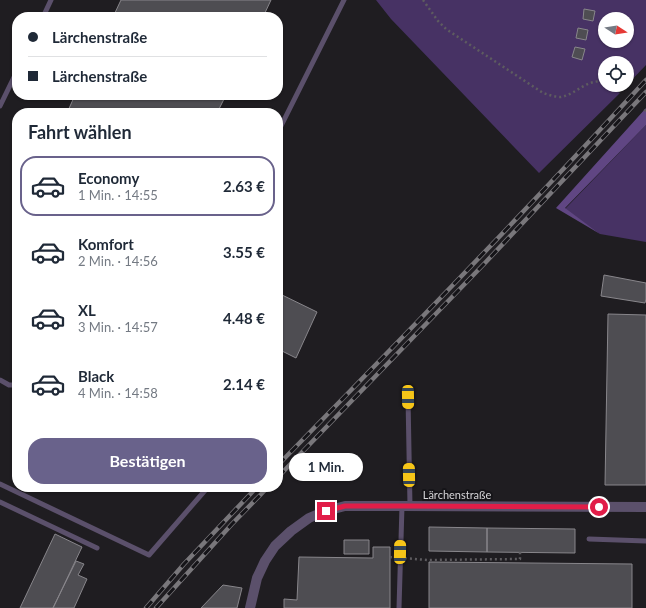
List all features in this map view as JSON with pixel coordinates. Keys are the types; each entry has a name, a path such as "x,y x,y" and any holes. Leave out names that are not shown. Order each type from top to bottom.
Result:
{"street":[{"name":"Lärchenstraße","path":"250,608 257,578 265,561 275,546 309,518 326,511 345,506 646,507"}],"lane":[{"path":"45,12 51,0"},
{"path":"283,122 344,0"},
{"path":"0,106 12,81"},
{"path":"0,380 12,385"},
{"path":"399,608 406,506 408,397"},
{"path":"0,484 12,490"},
{"path":"17,492 150,554 204,492"},
{"path":"0,502 97,548"},
{"path":"589,539 646,541"}],"path":[{"path":"423,0 438,21 446,29 543,93 561,97 568,95 593,81 598,81"},
{"path":"390,556 427,560 520,559 520,552"}],"shaded area":[{"path":"376,0 646,0 646,65 634,78 634,56 598,56 598,92 620,93 539,173 391,19"},
{"path":"646,108 646,125 565,208 600,234 556,208"},
{"path":"646,125 646,242 600,234 565,209"}],"building":[{"path":"121,0 271,0 265,12 115,12"},
{"path":"584,9 595,11 593,21 583,19"},
{"path":"578,28 588,30 586,40 576,38"},
{"path":"575,47 585,49 582,60 572,57"},
{"path":"73,100 224,100 220,108 69,108"},
{"path":"604,275 646,283 645,303 601,296"},
{"path":"283,295 317,312 296,358 283,352"},
{"path":"608,314 646,315 646,485 605,485"},
{"path":"429,527 487,528 487,552 429,551"},
{"path":"487,528 575,529 575,553 487,552"},
{"path":"55,534 82,547 53,608 20,608"},
{"path":"344,540 369,540 369,554 344,554"},
{"path":"373,547 390,547 390,608 284,608 284,599 297,600 299,557 373,558"},
{"path":"76,561 84,564 78,575 87,579 74,608 53,608"},
{"path":"429,562 632,564 632,608 429,608"},
{"path":"223,585 242,588 237,608 201,608"}],"railway":[{"path":"283,460 510,226 646,80"},
{"path":"283,472 484,264 646,92"},
{"path":"146,608 184,564 252,492"},
{"path":"156,608 263,492"}],"route":[{"path":"326,511 345,506 599,507"}]}
